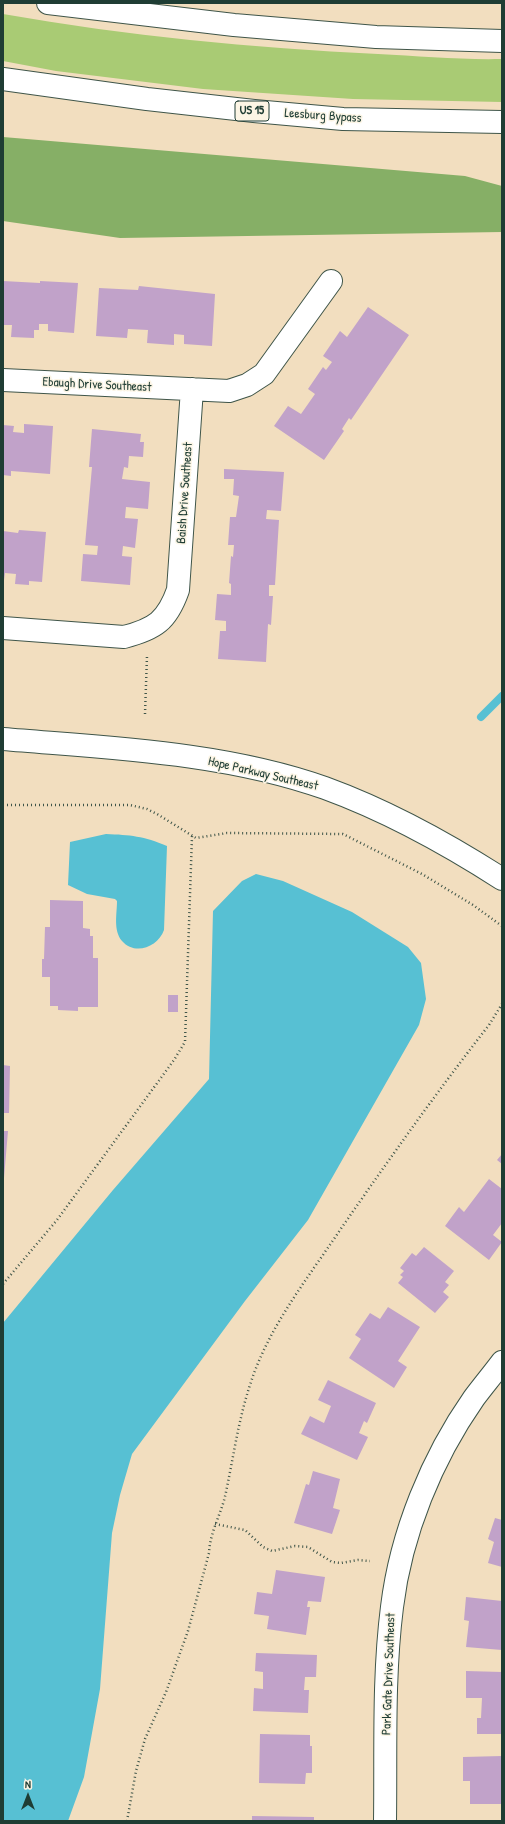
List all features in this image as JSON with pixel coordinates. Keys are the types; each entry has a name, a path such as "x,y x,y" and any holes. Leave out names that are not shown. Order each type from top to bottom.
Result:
{"main road":[{"path":"48,3 234,25 353,35 502,41"},
{"name":"Leesburg Bypass","path":"3,79 147,100 254,112 343,119 502,122"},
{"path":"192,389 229,391 247,386 264,374 331,281"},
{"name":"Ebaugh Drive Southeast","path":"3,380 192,389"},
{"name":"Baish Drive Southeast","path":"3,628 124,637 144,632 160,622 172,608 178,590 192,389"},
{"name":"Hope Parkway Southeast","path":"3,739 147,751 221,762 283,776 324,788 411,825 455,849 502,879"},
{"name":"Park Gate Drive Southeast","path":"385,1821 387,1662 392,1606 403,1549 422,1494 446,1443 474,1398 502,1362"}],"path":[{"path":"145,714 148,651"},
{"path":"3,805 130,805 147,809 168,819 177,828 196,838 227,833 343,834 422,874 473,905 502,926"},
{"path":"3,1284 57,1220 174,1060 185,1042 192,836"},
{"path":"128,1821 136,1770 145,1739 166,1692 188,1631 209,1553 210,1541 226,1494 231,1459 252,1378 273,1332 312,1270 384,1166 489,1025 502,1004"},
{"path":"215,1524 245,1530 263,1547 272,1551 296,1546 308,1547 332,1562 341,1563 358,1560 370,1561"}],"green space":[{"path":"3,14 97,29 237,45 440,58 502,59 502,102 353,99 203,89 56,71 3,61"},
{"path":"3,137 465,176 502,186 502,232 120,238 3,221"}],"water":[{"path":"106,834 137,837 167,846 164,930 157,941 146,948 139,949 127,946 119,937 116,927 117,901 115,899 87,894 68,885 70,842"},
{"path":"256,874 283,881 352,912 408,947 421,963 426,999 419,1025 308,1220 245,1301 132,1454 120,1495 112,1533 100,1689 84,1777 68,1821 3,1821 3,1323 113,1190 209,1079 213,911 242,881"}],"building":[{"path":"3,281 78,283 74,333 48,331 48,324 39,324 39,330 34,330 34,338 11,337 12,325 3,325"},
{"path":"139,286 215,294 212,346 184,344 184,335 174,334 174,345 147,343 148,330 128,329 127,338 96,336 99,288 138,290"},
{"path":"368,307 409,335 351,420 349,418 342,429 344,431 324,460 274,426 288,406 301,414 315,394 308,389 323,367 326,370 332,362 323,356 340,331 347,337"},
{"path":"24,424 53,426 50,474 11,471 11,476 3,475 3,425 14,426 13,432 24,433"},
{"path":"92,429 141,434 140,442 144,442 143,457 129,456 128,468 124,467 122,479 150,482 148,509 126,507 125,518 138,519 135,548 123,546 122,556 132,557 130,585 81,581 83,554 97,555 98,546 85,545 92,467 89,467"},
{"path":"224,469 284,472 281,511 267,510 266,519 279,520 275,585 269,585 269,596 273,596 271,625 268,624 266,662 218,659 220,631 226,631 226,621 215,620 217,594 231,595 231,584 229,583 231,556 233,557 234,545 228,545 230,517 236,517 239,496 233,495 234,479 224,479"},
{"path":"19,530 46,532 42,582 29,581 29,585 15,584 16,574 5,573 3,588 3,531 18,533"},
{"path":"50,900 83,901 83,928 90,929 90,936 93,936 93,958 98,958 98,1007 78,1007 78,1011 58,1010 58,1006 50,1006 50,977 42,977 42,959 44,959 45,927 50,927"},
{"path":"168,995 178,995 178,1012 168,1012"},
{"path":"3,1065 10,1066 9,1113 3,1113"},
{"path":"3,1131 8,1131 4,1178 3,1178"},
{"path":"502,1154 502,1164 497,1160"},
{"path":"489,1179 502,1189 502,1223 493,1235 502,1242 489,1260 445,1226 459,1207 464,1212"},
{"path":"424,1247 454,1271 445,1282 449,1285 443,1292 449,1297 435,1313 398,1283 403,1277 400,1275 404,1271 400,1268 412,1253 416,1256"},
{"path":"388,1307 420,1327 398,1361 407,1367 394,1388 349,1358 361,1339 355,1335 370,1313 380,1319"},
{"path":"328,1380 376,1403 367,1423 364,1421 359,1433 368,1437 357,1460 301,1434 310,1416 324,1423 331,1406 318,1400"},
{"path":"313,1471 340,1479 333,1508 340,1510 332,1534 294,1523 306,1484 309,1485"},
{"path":"495,1518 502,1520 502,1567 488,1563 494,1542 488,1539"},
{"path":"276,1570 325,1577 321,1602 308,1601 307,1607 310,1607 306,1635 267,1629 269,1616 254,1614 257,1592 272,1594"},
{"path":"466,1597 502,1601 502,1650 466,1647 469,1621 464,1620"},
{"path":"256,1653 317,1655 316,1677 305,1677 304,1690 309,1690 308,1713 253,1711 254,1688 263,1689 263,1672 255,1671"},
{"path":"466,1671 502,1672 502,1734 477,1734 477,1718 481,1718 482,1698 466,1698"},
{"path":"260,1734 310,1735 310,1746 312,1746 312,1773 306,1773 305,1784 259,1783"},
{"path":"502,1756 502,1804 470,1804 470,1781 463,1781 463,1757"},
{"path":"252,1816 314,1817 314,1821 252,1821"}],"waterway":[{"path":"481,717 502,696"}]}
